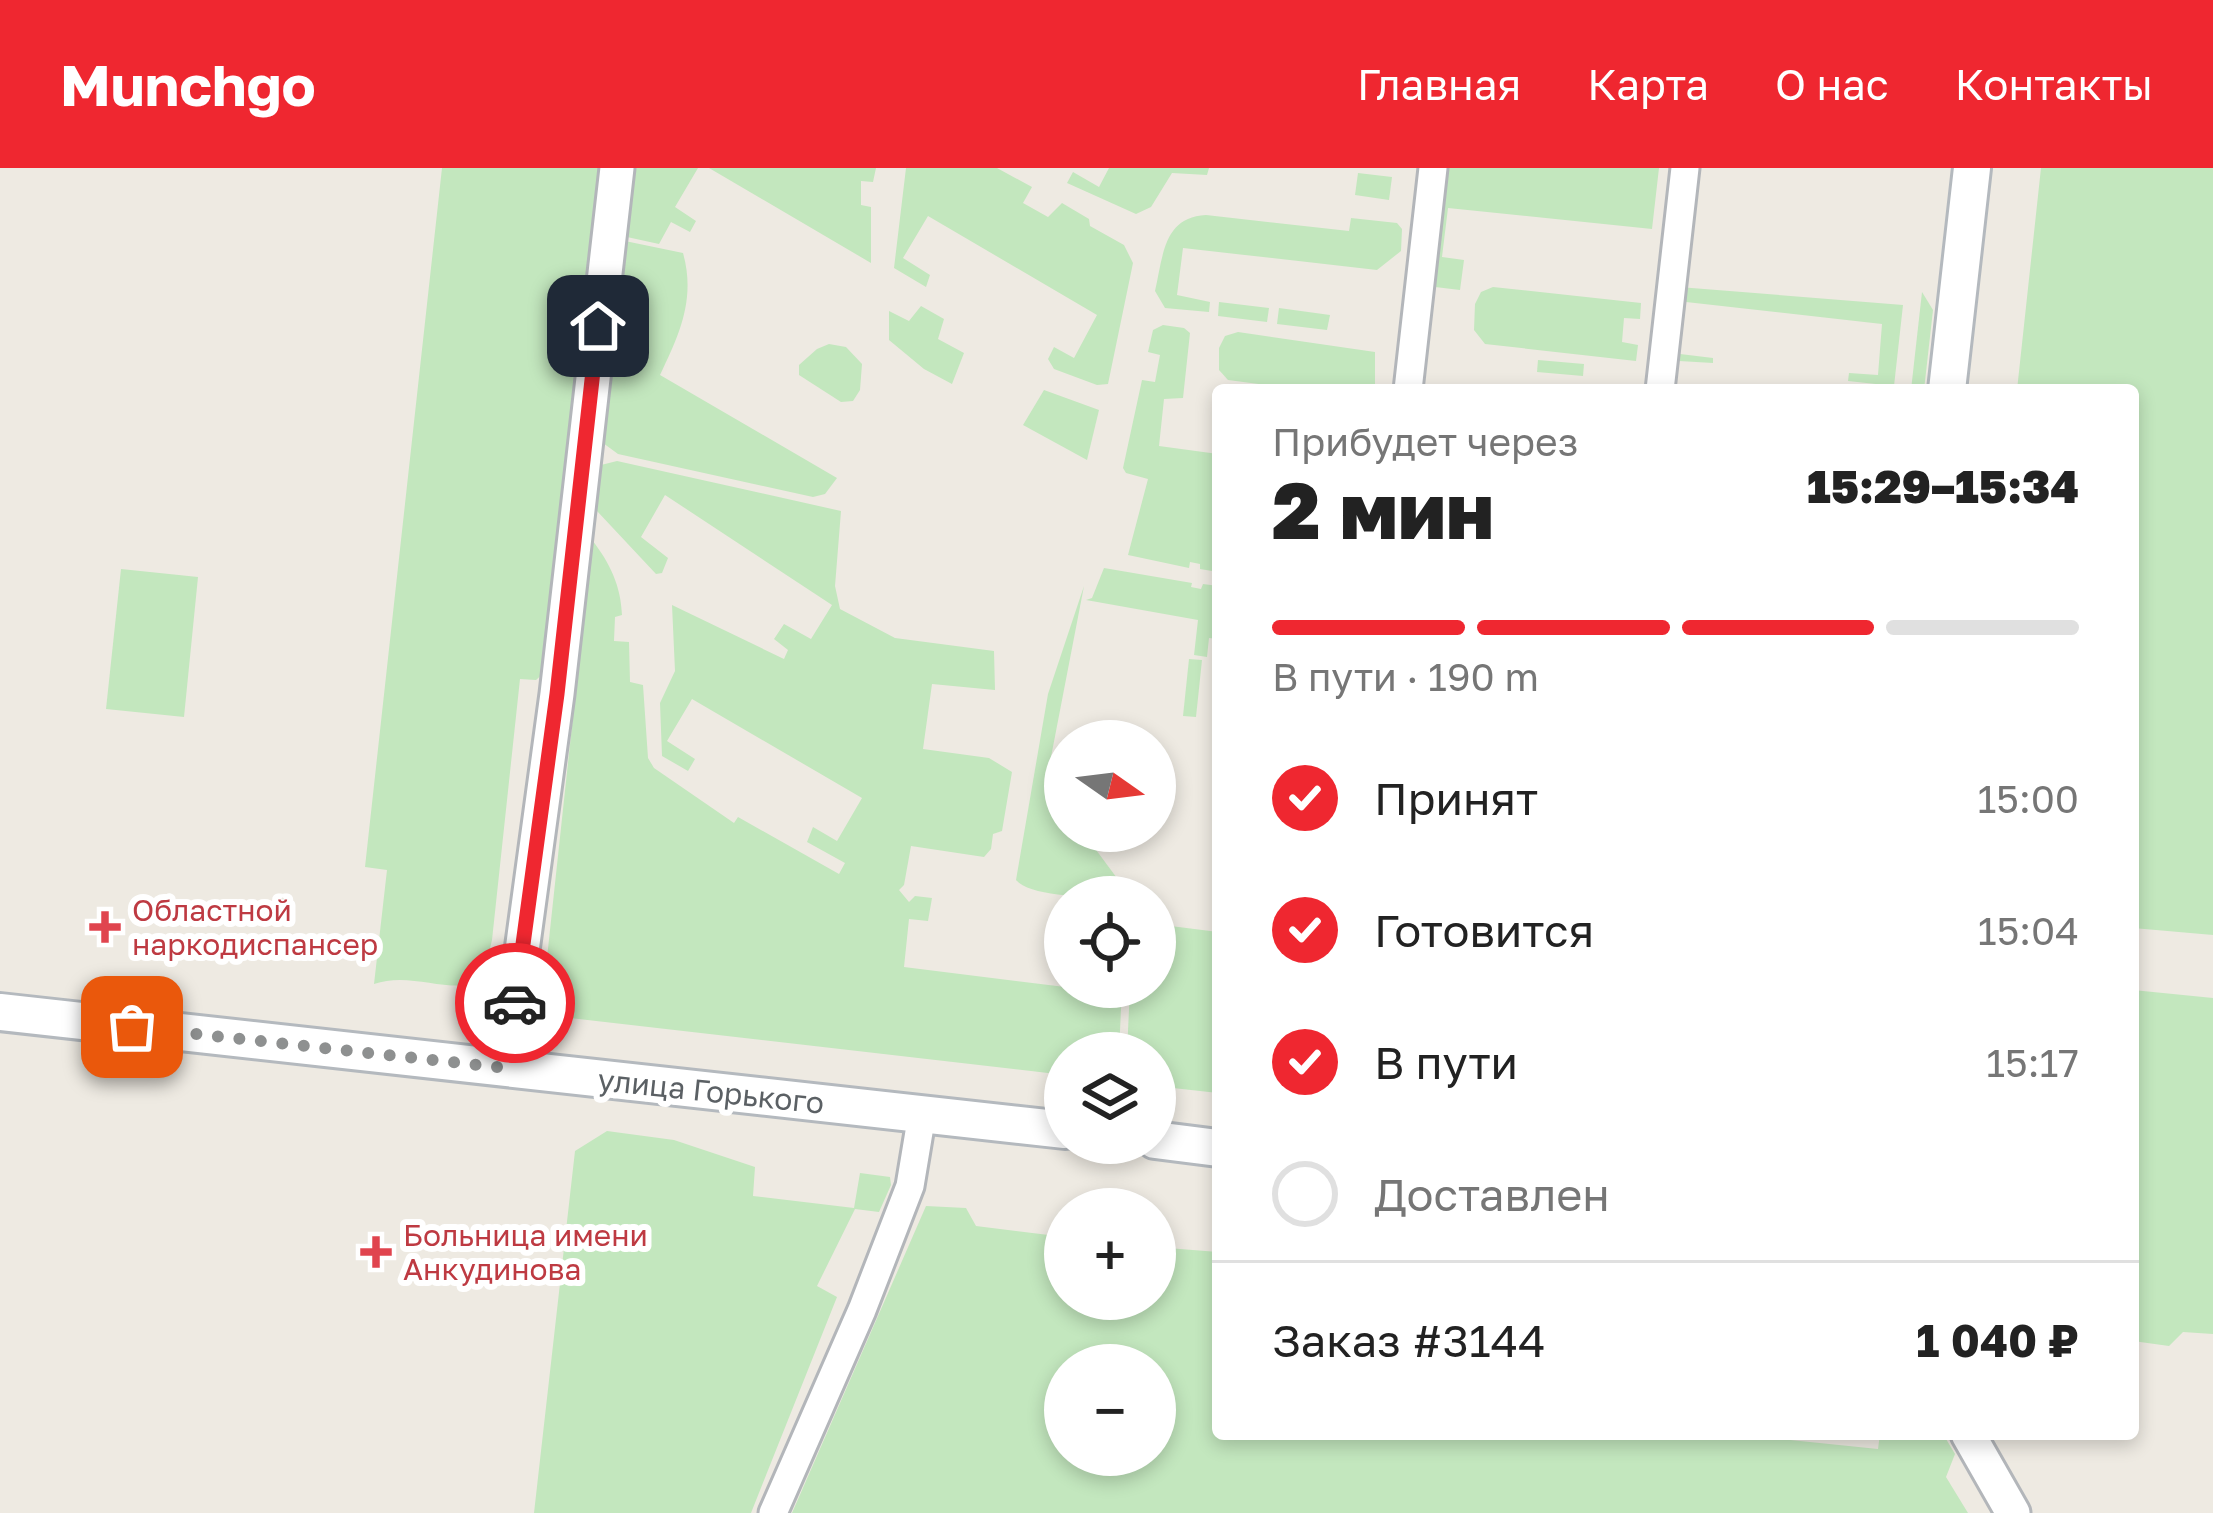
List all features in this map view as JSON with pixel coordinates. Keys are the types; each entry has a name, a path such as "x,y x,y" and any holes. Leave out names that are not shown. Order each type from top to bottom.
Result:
{"main road":[{"path":"1948,384 1972,168"},
{"name":"улица Горького","path":"0,1012 1044,1128"},
{"path":"1176,1143 1212,1147"}],"street":[{"path":"506,1068 557,694 616,168"},
{"path":"1409,384 1432,168"},
{"path":"1661,384 1685,168"},
{"path":"773,1513 862,1310 910,1186 922,1114"},
{"path":"1971,1440 2013,1513"}],"green space":[{"path":"442,168 601,168 545,672 536,680 520,679 492,940 482,982 374,984 387,870 365,867"},
{"path":"635,168 698,168 675,207 696,221 690,232 671,222 659,244 627,237"},
{"path":"709,168 876,168 873,182 861,181 861,205 871,207 871,263"},
{"path":"906,168 997,168 1032,187 1023,203 1048,217 1062,203 1124,245 1133,263 1108,384 1097,385 1054,369 1048,359 1054,347 1074,358 1097,315 928,216 903,258 930,275 926,287 894,268"},
{"path":"1109,168 1209,168 1207,175 1172,173 1151,207 1136,214 1067,183 1073,172 1099,187"},
{"path":"1439,168 1659,168 1652,229 1448,208 1442,257 1464,260 1460,290 1427,286"},
{"path":"2041,168 2213,168 2213,935 2139,929 2139,384 2018,384"},
{"path":"1358,173 1392,177 1389,200 1355,195"},
{"path":"1206,215 1349,231 1351,218 1397,223 1402,229 1401,251 1377,270 1183,248 1177,295 1210,302 1209,312 1165,308 1155,291 1167,241 1181,223"},
{"path":"625,241 683,253 686,301 660,375 837,478 825,494 813,497 618,454 603,443"},
{"path":"1493,287 1641,303 1640,319 1624,318 1622,342 1638,345 1636,361 1485,344 1474,330 1475,304 1481,292"},
{"path":"1679,287 1903,305 1894,384 1848,381 1849,373 1878,375 1882,324 1686,302 1680,354 1713,358 1713,363 1679,361"},
{"path":"1922,292 1933,310 1925,384 1912,384"},
{"path":"1219,302 1269,308 1267,322 1218,316"},
{"path":"921,306 944,319 938,339 964,353 952,384 924,369 889,340 889,311 909,321"},
{"path":"1279,308 1330,315 1327,330 1277,324"},
{"path":"1163,325 1190,333 1183,398 1164,399 1159,446 1212,453 1212,571 1190,562 1189,568 1128,555 1148,479 1123,468 1142,380 1155,382 1160,355 1148,352 1153,330"},
{"path":"1238,332 1375,352 1375,384 1228,380 1219,370 1219,348 1225,336"},
{"path":"829,344 846,347 862,364 860,390 853,401 841,402 799,375 799,365"},
{"path":"1538,360 1584,364 1583,376 1537,372"},
{"path":"1044,390 1099,410 1087,460 1023,425"},
{"path":"617,461 841,511 835,586 840,609 895,638 994,651 995,690 932,684 923,749 989,758 1012,772 1002,831 993,834 991,849 984,857 911,846 899,890 909,902 915,896 932,898 928,921 909,919 904,967 1044,984 1044,1008 1121,1008 1120,1032 1044,1032 1044,1073 570,1018 543,995 592,540 617,585 622,615 615,617 614,641 629,642 630,682 643,685 648,758 654,768 734,823 738,817 839,874 845,863 807,842 813,827 837,841 862,798 692,699 667,741 695,759 688,771 662,756 660,703 675,671 672,605 784,659 788,650 774,639 784,624 811,639 832,605 665,495 641,537 668,558 662,573 656,574 597,511 601,465"},
{"path":"1104,568 1192,583 1191,587 1201,589 1203,584 1212,585 1212,638 1207,657 1194,655 1198,620 1086,600 1092,598"},
{"path":"121,569 198,577 184,717 106,709"},
{"path":"1084,586 1058,720 1044,720 1044,852 1098,852 1115,876 1044,876 1044,892 1016,880 1048,694"},
{"path":"1189,659 1202,660 1196,717 1183,716"},
{"path":"1176,927 1212,931 1212,1092 1176,1088 1176,1032 1128,1032 1129,1008 1176,1008"},
{"path":"2139,991 2213,998 2213,1334 2183,1332 2169,1346 2139,1342"},
{"path":"607,1131 674,1140 755,1167 753,1196 854,1208 860,1173 890,1177 879,1212 855,1209 817,1286 837,1297 751,1513 534,1513 575,1151"},
{"path":"926,1206 966,1208 976,1226 1044,1234 1044,1320 1176,1320 1176,1249 1212,1252 1212,1440 1791,1440 1878,1449 1879,1440 1947,1440 1955,1454 1946,1477 1968,1513 792,1513"}],"way so far":[{"path":"132,1027 506,1068 515,1003"}],"place":[{"name":"Областной наркодиспансер","path":"105,927"},
{"name":"Больница имени Анкудинова","path":"376,1252"}],"route":[{"path":"515,1003 557,694 598,326"}]}
